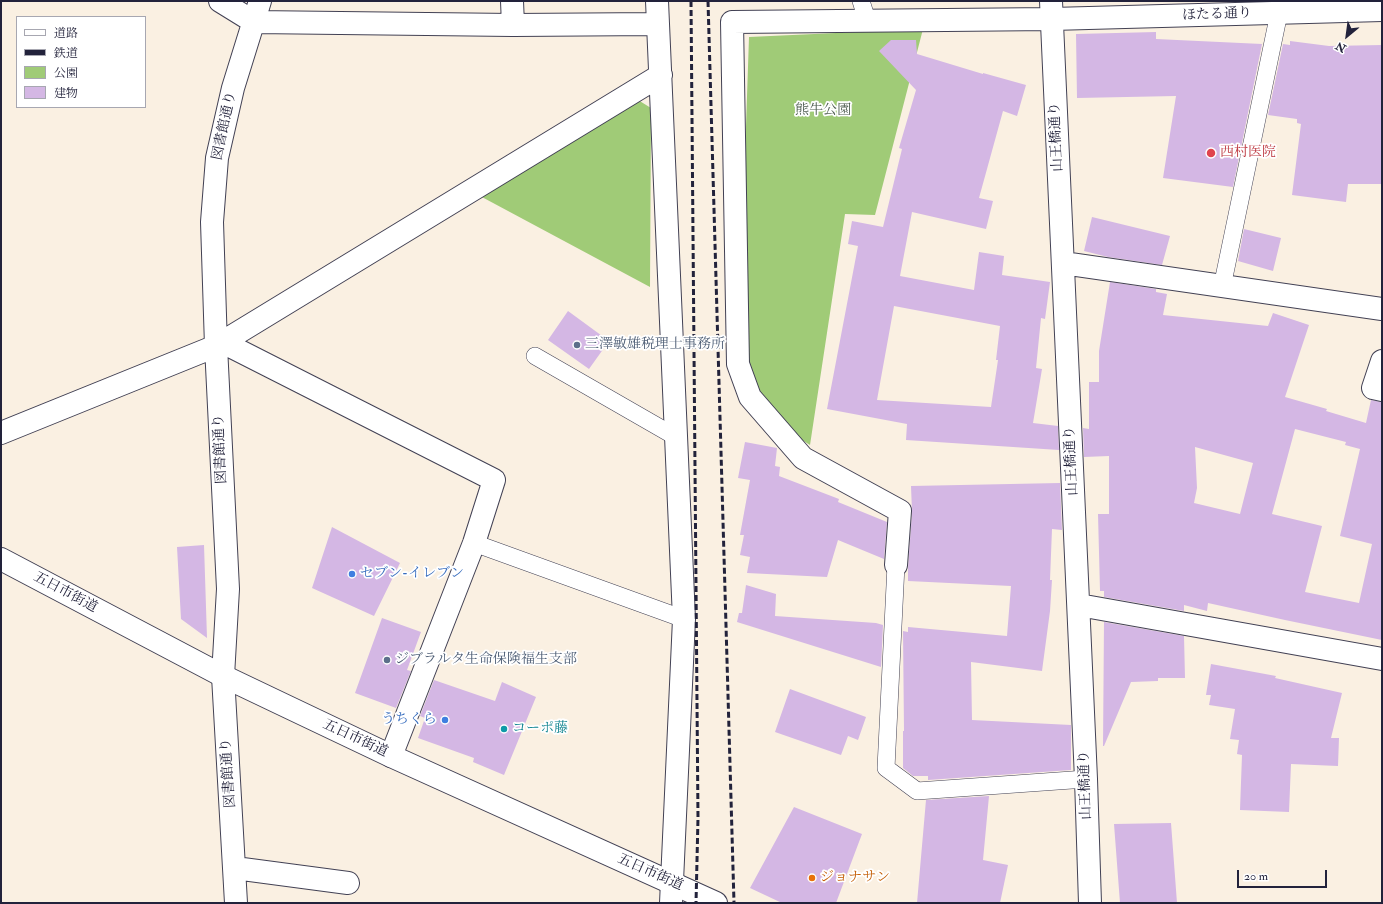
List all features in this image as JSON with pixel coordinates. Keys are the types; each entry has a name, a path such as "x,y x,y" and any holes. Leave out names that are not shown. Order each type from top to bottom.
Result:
{"street":[{"path":"220,1 254,22 513,25 657,24"},
{"name":"図書館通り","path":"236,903 223,676 228,589 219,344 212,222 217,158 233,88 260,1"},
{"path":"512,1 513,25"},
{"path":"657,1 684,619 671,893"},
{"name":"ほたる通り","path":"896,565 900,511 804,458 750,396 738,364 732,22 864,11 1250,7 1279,13 1382,10"},
{"name":"山王橋通り","path":"1051,10 1086,779 1090,903"},
{"path":"1,433 219,344 661,75"},
{"path":"1063,263 1382,309"},
{"path":"219,344 494,480 474,543 391,756"},
{"path":"1382,361 1373,388 1382,390"},
{"name":"五日市街道","path":"1,559 223,676 391,756 671,893 716,903"},
{"path":"1078,605 1382,659"},
{"path":"235,868 348,883"}],"lane":[{"path":"1222,287 1279,13"},
{"path":"535,356 676,437"},
{"path":"474,543 684,619"},
{"path":"896,565 886,768 917,791 1086,779"}],"green space":[{"name":"熊牛公園","path":"923,29 875,215 845,214 810,445 750,407 738,364 749,37"},
{"path":"638,100 651,108 650,287 480,196"}],"building":[{"path":"1156,32 1156,39 1262,44 1233,187 1163,178 1176,96 1077,98 1076,34"},
{"path":"891,40 916,40 917,54 1026,85 1017,116 1003,111 979,198 993,201 986,229 912,212 900,276 974,290 979,252 1004,256 1002,275 1050,282 1045,319 1041,318 1036,368 1042,369 1033,423 1058,426 1059,450 906,440 907,424 827,409 858,246 848,244 852,221 883,227 902,149 899,148 916,90 879,51","holes":["894,306 1000,326 996,360 998,360 991,407 877,400"]},
{"path":"1290,41 1329,46 1382,45 1382,184 1348,184 1346,202 1292,195 1301,124 1297,123 1297,119 1268,115 1283,44 1290,45"},
{"path":"1092,217 1170,236 1162,265 1108,257 1084,251"},
{"path":"1244,229 1281,238 1273,271 1238,261"},
{"path":"1110,282 1156,289 1156,292 1167,294 1163,315 1268,326 1273,313 1309,325 1285,397 1327,409 1326,411 1366,423 1371,400 1382,402 1382,640 1208,603 1207,611 1184,605 1184,611 1104,597 1104,591 1100,591 1098,514 1109,514 1109,456 1084,457 1083,428 1089,429 1089,382 1099,382 1099,351","holes":["1295,429 1346,442 1345,445 1360,449 1340,536 1372,544 1359,603 1305,592 1322,526 1272,514","1195,447 1253,463 1240,514 1194,503 1197,488"]},
{"path":"568,311 609,341 589,369 548,340"},
{"path":"745,442 777,448 775,466 780,467 779,476 839,499 838,502 887,522 884,559 838,540 827,577 747,573 750,557 740,555 744,535 740,535 750,480 738,478"},
{"path":"1060,483 1062,530 1052,529 1050,580 1052,580 1050,611 1042,671 971,662 972,720 1071,725 1071,770 928,780 928,776 913,776 903,768 903,631 908,632 908,627 1007,636 1011,586 908,581 912,512 911,486"},
{"path":"332,527 400,563 374,616 312,588"},
{"path":"204,545 207,638 181,619 177,547"},
{"path":"746,585 776,594 775,616 876,623 883,625 881,667 737,622 739,613 742,613"},
{"path":"382,618 421,632 407,670 411,671 396,708 355,693"},
{"path":"1104,622 1184,636 1185,678 1158,678 1158,681 1131,682 1103,746"},
{"path":"1211,664 1276,676 1275,678 1342,693 1331,738 1339,738 1338,766 1291,764 1289,812 1240,810 1242,755 1237,754 1239,740 1230,739 1235,709 1209,705 1211,695 1206,695"},
{"path":"434,680 495,701 502,682 536,697 504,775 473,762 474,758 418,738 425,718 420,716"},
{"path":"790,689 866,717 858,740 848,736 841,755 775,732"},
{"path":"989,796 983,860 1008,865 1000,903 917,903 926,800"},
{"path":"794,807 862,834 836,903 782,903 750,888"},
{"path":"1171,823 1177,903 1120,903 1114,824"}],"railway":[{"path":"691,1 698,818 696,903"},
{"path":"708,1 734,903"}],"place":[{"name":"西村医院","path":"1211,153"},
{"name":"三澤敏雄税理士事務所","path":"577,345"},
{"name":"セブン-イレブン","path":"352,574"},
{"name":"ジブラルタ生命保険福生支部","path":"387,660"},
{"name":"うちくら","path":"445,720"},
{"name":"コーポ藤","path":"504,729"},
{"name":"ジョナサン","path":"812,878"}]}
